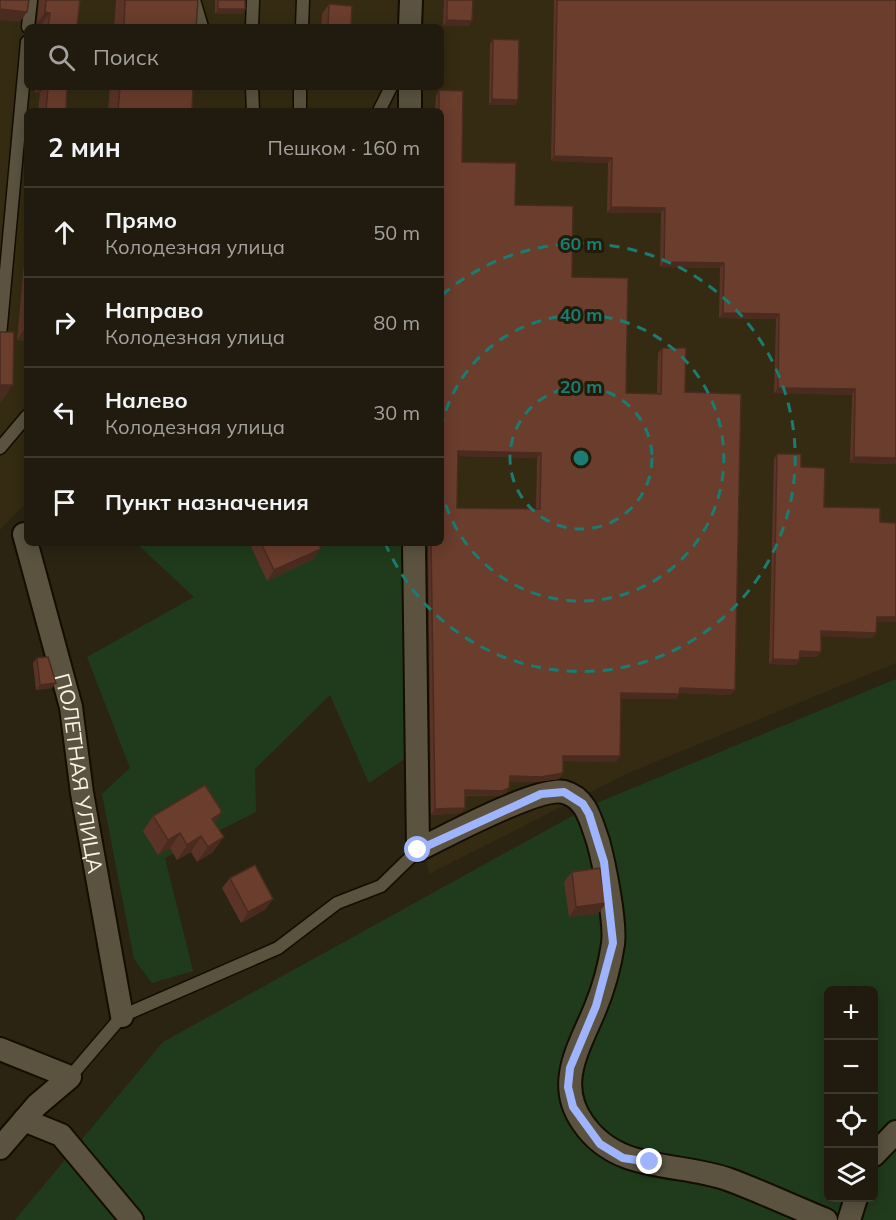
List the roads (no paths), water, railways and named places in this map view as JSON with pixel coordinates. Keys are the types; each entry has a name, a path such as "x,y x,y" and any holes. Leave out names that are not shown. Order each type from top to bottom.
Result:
{"street":[{"path":"410,24 411,0"},
{"path":"410,90 410,108"},
{"name":"ПОЛЕТНАЯ УЛИЦА","path":"27,546 71,707 82,793 122,1016"},
{"path":"414,546 418,850 541,794 564,792 583,804 589,814 604,862 613,943 596,1006 570,1068 568,1087 573,1107 600,1144 623,1158 728,1179 826,1220"},
{"path":"0,1049 70,1077 37,1105 0,1148"},
{"path":"24,1120 61,1135 132,1220"},
{"path":"878,1150 896,1132"},
{"path":"849,1220 854,1202"}],"lane":[{"path":"28,24 31,0"},
{"path":"194,0 201,24"},
{"path":"252,24 253,0"},
{"path":"302,24 303,0"},
{"path":"0,336 24,75"},
{"path":"252,90 253,108"},
{"path":"300,90 300,108"},
{"path":"381,108 390,90"},
{"path":"0,448 24,420"},
{"path":"70,1077 122,1016 278,948 337,903 381,886 418,850"}]}
